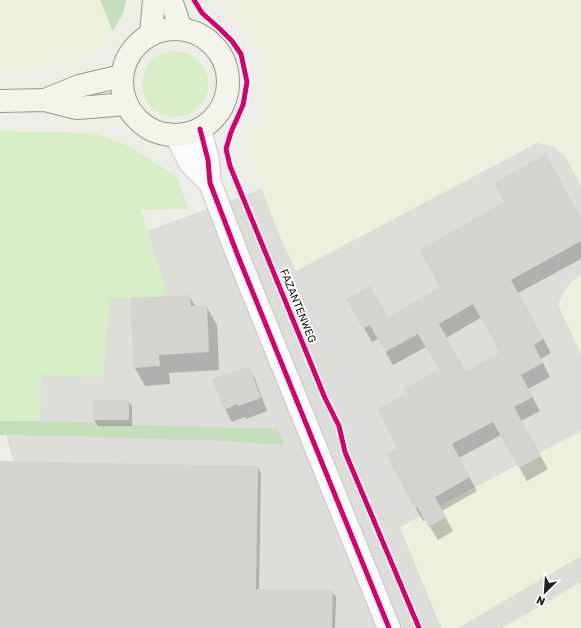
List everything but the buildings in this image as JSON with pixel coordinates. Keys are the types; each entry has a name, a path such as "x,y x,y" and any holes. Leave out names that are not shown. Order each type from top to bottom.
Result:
{"main road":[{"path":"151,34 154,0"},
{"path":"171,0 181,29"},
{"path":"167,29 181,29 194,32 216,47 228,69 227,95 222,109 205,127 192,133 176,135 162,133 146,126 136,117 127,104 123,90 122,76 126,62 132,51 142,40 151,34 167,29"},
{"path":"46,100 79,86 122,76"},
{"path":"0,101 46,100 77,108 127,104"}],"street":[{"path":"200,129 208,160 210,183 389,628"},
{"path":"176,135 190,163 210,183"}],"shaded area":[{"path":"563,78 581,131 581,628 58,628 0,412 0,285"}],"green space":[{"path":"0,0 100,0 113,31 106,44 68,64 21,70 0,69"},
{"path":"100,0 126,0 123,13 113,31"},
{"path":"219,0 581,0 581,186 565,156 554,147 537,143 296,271 280,237 246,148 261,122 269,95 268,67 253,40"},
{"path":"175,51 188,54 198,61 205,71 208,84 205,97 198,107 188,114 175,117 162,114 152,107 145,97 142,84 145,71 152,61 162,54"},
{"path":"0,131 93,133 129,146 176,176 189,209 141,210 169,301 110,298 103,377 41,375 40,421 0,421"},
{"path":"581,275 581,354 558,305 570,283"},
{"path":"0,421 277,428 284,445 208,440 0,435"},
{"path":"581,431 581,556 458,628 441,628 400,527"},
{"path":"581,582 581,628 502,628 514,621"}],"cycle path":[{"name":"FAZANTENWEG","path":"194,0 202,13 232,41 241,54 247,82 243,105 231,132 226,149 230,166 325,398 339,426 345,452 419,628"},
{"path":"200,129 208,160 210,183 238,256 389,628"}]}
